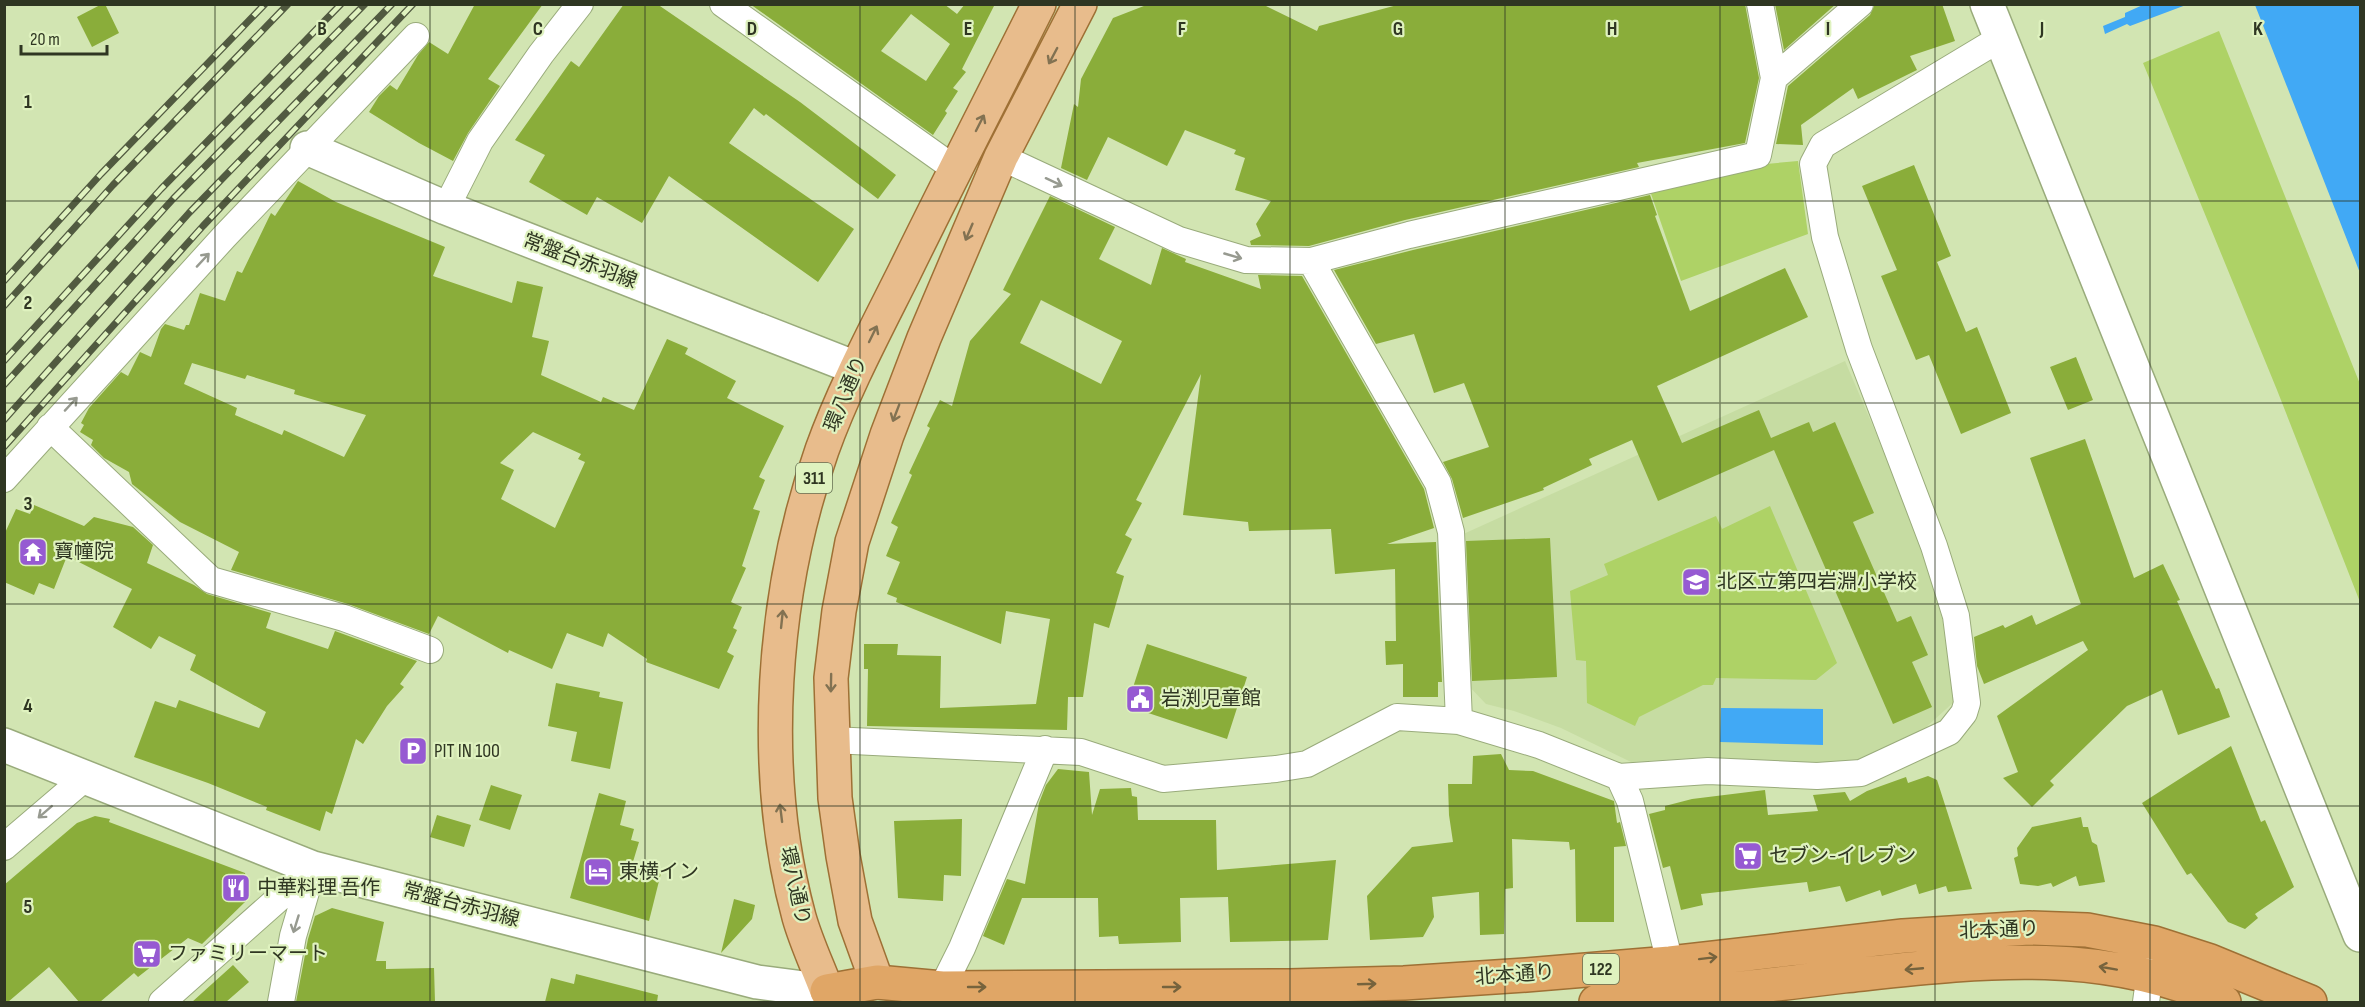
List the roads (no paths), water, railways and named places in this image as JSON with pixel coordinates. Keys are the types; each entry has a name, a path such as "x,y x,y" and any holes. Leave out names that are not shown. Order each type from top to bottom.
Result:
{"highway":[{"name":"北本通り","path":"833,1000 881,992 942,988 1288,994 1659,964 1903,936 2017,928 2087,930 2154,943 2210,961 2310,1002"},
{"name":"北本通り","path":"1596,1002 1651,1000 1974,963 2032,962 2088,964 2148,989 2204,993 2224,1002"}],"main road":[{"name":"環八通り","path":"833,1000 799,919 787,862 775,745 778,659 784,598 796,542 822,450 856,368 1039,4"},
{"path":"881,992 855,921 835,798 831,678 838,611 852,542 887,435 924,338 998,162 1080,4"},
{"path":"1987,4 2361,934"},
{"name":"常盤台赤羽線","path":"307,147 446,208 856,368"},
{"path":"960,160 998,162"},
{"name":"常盤台赤羽線","path":"4,745 313,868 833,1000"}],"street":[{"path":"446,208 480,141 541,54 580,4"},
{"path":"723,4 960,160"},
{"path":"998,162 1179,240 1246,260 1311,261 1409,235 1758,155 1774,78 1760,4"},
{"path":"1774,78 1860,4"},
{"path":"4,479 307,147 416,36"},
{"path":"832,740 1081,752 1163,779 1276,770 1306,764 1397,717 1459,721 1539,745 1619,777 1708,771 1817,776 1861,773 1949,732 1964,713 1967,703 1956,616 1934,546 1859,350 1825,237 1813,164 1823,145 2001,38"},
{"path":"1311,261 1438,483 1451,532 1459,721"},
{"path":"50,427 211,580 344,618 430,651"},
{"path":"942,988 962,948 1045,749"},
{"path":"4,847 86,777"},
{"path":"1619,777 1630,801 1659,964 1651,1000"},
{"path":"162,1002 313,868"},
{"path":"281,1002 293,936 313,868"},
{"path":"2148,989 2154,943"}],"water":[{"path":"2145,4 2186,5 2130,26 2127,24 2105,34 2103,26 2125,17 2125,13"},
{"path":"2255,5 2360,5 2360,273"},
{"path":"1721,708 1823,709 1823,745 1720,742"}],"railway":[{"path":"4,281 101,174 265,4"},
{"path":"4,306 113,185 288,4"},
{"path":"4,361 161,189 341,4"},
{"path":"4,385 173,199 365,4"},
{"path":"4,420 189,213 392,4"},
{"path":"4,447 203,226 413,4"}],"place":[{"name":"寶幢院","path":"33,552"},
{"name":"北区立第四岩淵小学校","path":"1696,582"},
{"name":"岩渕児童館","path":"1140,699"},
{"name":"PIT IN 100","path":"413,751"},
{"name":"セブン-イレブン","path":"1748,856"},
{"name":"東横イン","path":"598,872"},
{"name":"中華料理 吾作","path":"236,888"},
{"name":"ファミリーマート","path":"147,954"}]}
